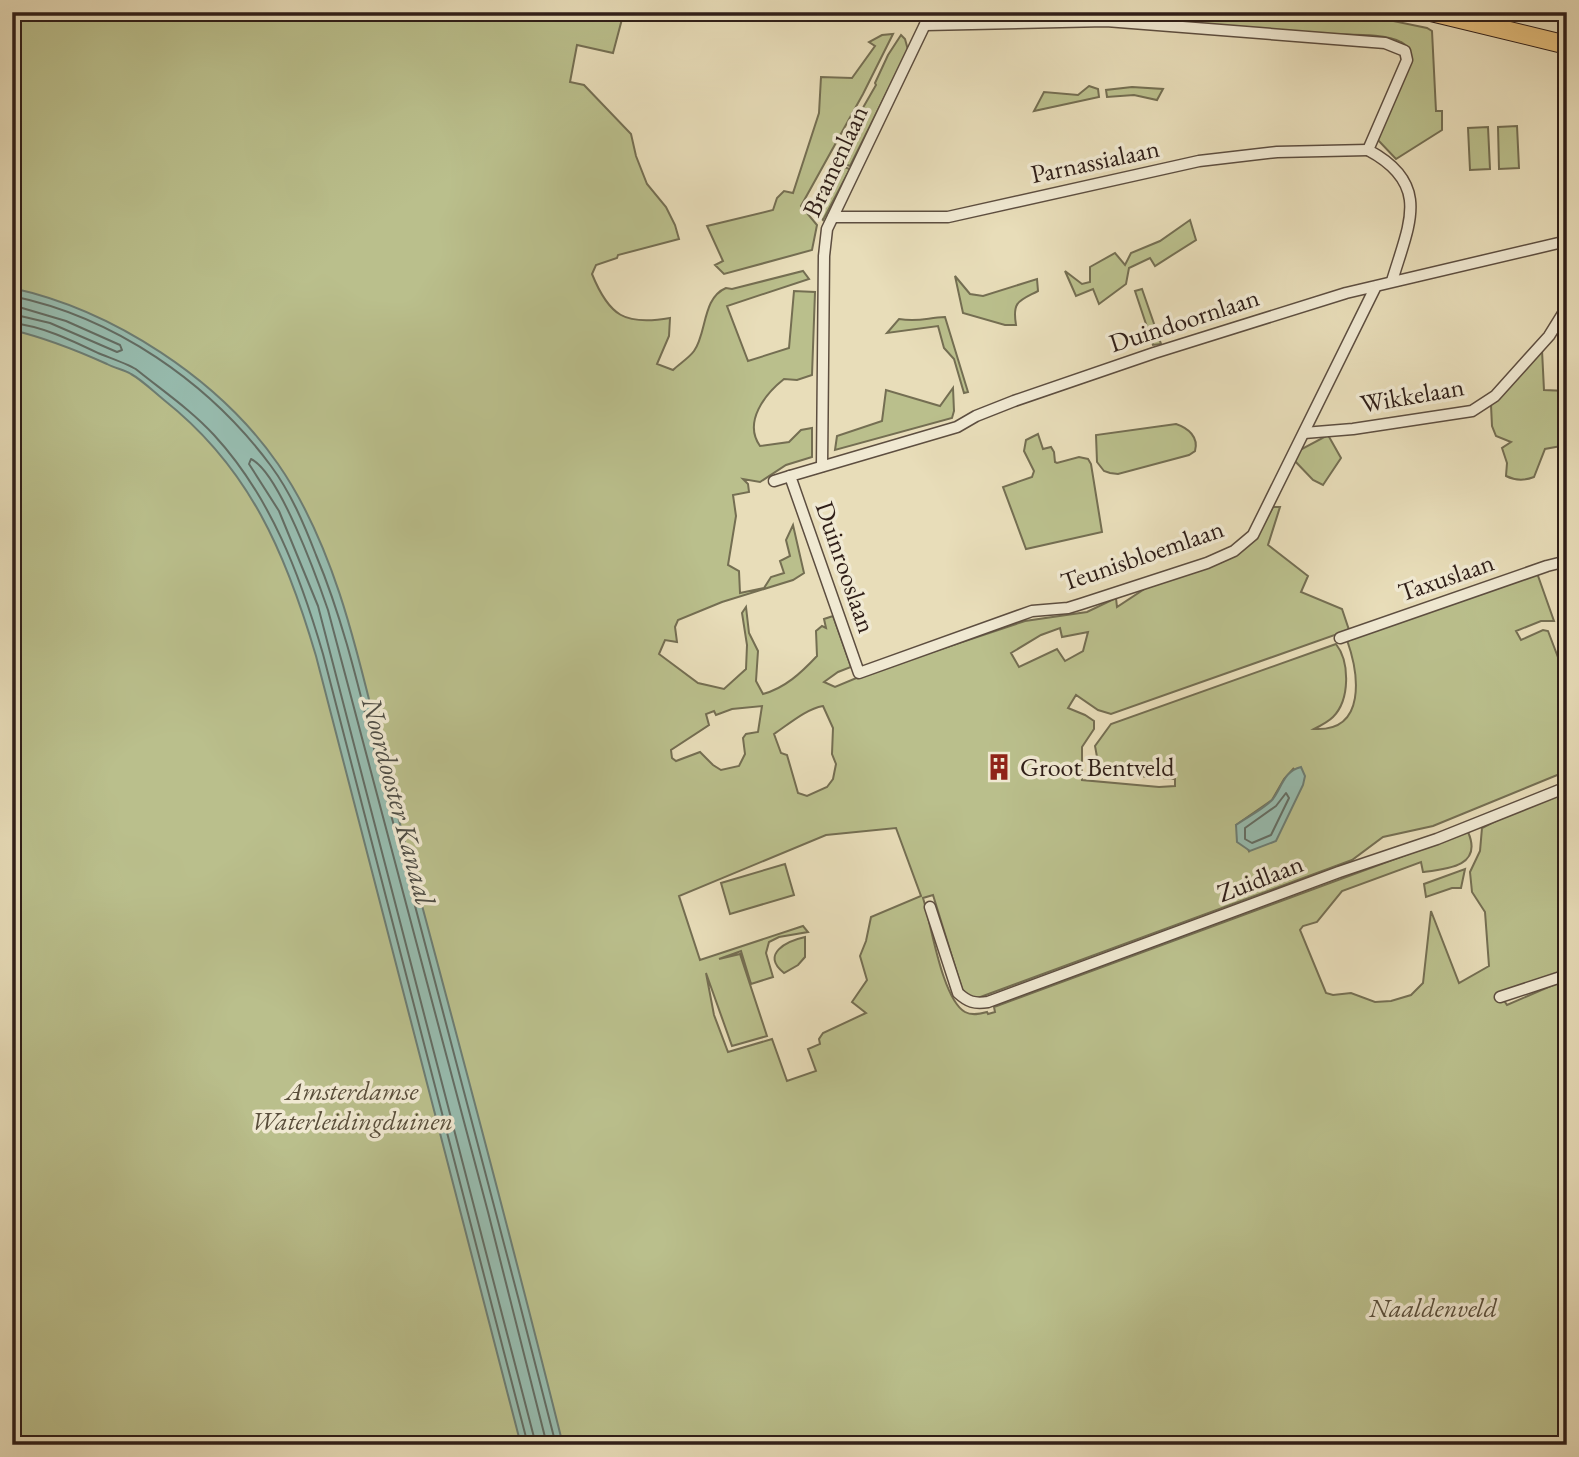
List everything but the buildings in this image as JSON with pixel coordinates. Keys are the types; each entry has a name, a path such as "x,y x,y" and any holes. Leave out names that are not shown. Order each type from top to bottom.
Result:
{"main road":[{"path":"1431,12 1567,44"}],"street":[{"name":"Bramenlaan","path":"822,466 824,256 827,229 930,12"},
{"path":"925,25 1106,21 1385,43 1405,51 1406,60 1368,150 1388,161 1401,174 1409,193 1408,228 1392,281"},
{"name":"Parnassialaan","path":"833,217 948,217 1199,161 1277,152 1368,150"},
{"name":"Duindoornlaan","path":"822,466 957,427 981,413 1321,300 1567,241"},
{"name":"Teunisbloemlaan","path":"859,673 1032,611 1082,604 1207,563 1234,551 1252,535 1376,286"},
{"name":"Wikkelaan","path":"1304,433 1353,429 1472,411 1495,396 1549,336 1567,307"},
{"name":"Duinrooslaan","path":"774,481 822,466"},
{"name":"Duinrooslaan","path":"790,476 859,673"},
{"name":"Taxuslaan","path":"1340,638 1567,561"},
{"name":"Zuidlaan","path":"930,908 958,993 967,1001 988,1002 1339,872 1437,839 1567,787"},
{"path":"1500,998 1567,975"}],"green space":[{"path":"12,12 619,12 622,19 613,53 577,45 570,82 584,85 631,134 647,184 666,207 679,239 618,255 617,258 596,265 592,274 605,300 620,315 630,319 670,318 669,336 657,364 673,370 694,351 713,300 726,288 732,289 803,271 809,279 727,306 748,361 789,348 794,291 815,292 812,375 797,380 784,379 777,385 758,409 754,428 760,446 789,442 801,430 812,428 812,457 786,465 760,482 743,479 748,484 749,492 733,495 736,516 728,565 739,571 740,593 764,588 771,577 784,573 780,561 790,556 786,540 793,525 804,573 793,580 722,602 678,620 675,627 677,642 665,640 659,654 698,683 724,689 746,669 747,645 742,613 746,607 749,633 758,651 756,681 763,694 792,679 817,656 816,631 822,626 826,628 824,619 833,616 851,667 824,682 835,687 866,674 1025,621 1087,612 1116,598 1117,607 1146,588 1209,566 1261,530 1273,507 1280,507 1268,545 1308,576 1301,592 1342,609 1349,630 1111,714 1098,710 1076,695 1068,708 1094,721 1094,729 1082,747 1082,780 1175,786 1175,779 1100,773 1095,746 1111,724 1336,644 1346,671 1343,701 1333,717 1314,729 1331,727 1343,721 1351,711 1355,698 1354,669 1347,640 1537,573 1554,621 1541,621 1516,631 1521,640 1543,630 1548,631 1567,681 1567,771 1433,826 1383,837 1352,860 975,999 962,989 933,895 923,898 938,960 950,992 965,1012 988,1014 995,1012 994,1007 1468,832 1471,852 1460,864 1423,872 1421,862 1342,891 1317,922 1303,926 1300,930 1326,993 1351,993 1375,1002 1391,1001 1411,995 1423,983 1431,911 1459,983 1489,966 1485,912 1472,892 1470,872 1480,851 1482,828 1517,810 1567,791 1567,969 1501,996 1507,1005 1567,979 1567,1445 12,1445","holes":["1060,628 1062,637 1088,632 1083,651 1065,661 1057,649 1019,667 1011,653 1041,635","762,706 758,732 746,734 743,738 745,754 739,766 721,770 700,752 676,761 672,758 671,750 709,725 706,714 714,711 716,715 732,709","823,706 833,728 832,754 836,764 833,779 827,787 807,796 798,793 787,755 781,753 774,734 810,710","1294,768 1249,851 1236,825 1272,800","896,828 921,896 871,917 860,956 867,980 852,1002 866,1013 823,1033 819,1039 820,1044 808,1049 816,1071 787,1081 772,1039 728,1052 714,1015 706,973 732,1046 767,1036 740,954 719,959 741,951 751,984 773,977 766,953 769,942 779,937 808,932 803,926 700,960 679,896 826,835"]},
{"path":"941,12 1393,14 1393,21 1432,31 1436,111 1442,111 1442,130 1396,159 1377,139 1412,60 1406,46 1386,37 939,17"},
{"path":"893,34 801,206 817,225 812,250 724,274 715,265 723,261 707,226 773,210 777,198 784,191 793,193 819,113 821,77 852,78 875,46 869,42 882,35"},
{"path":"901,35 908,50 850,166 833,160 876,85 888,55"},
{"path":"1089,86 1098,89 1099,97 1034,111 1044,92 1078,95"},
{"path":"1132,87 1163,89 1157,100 1134,95 1107,97 1106,90"},
{"path":"1517,126 1519,168 1499,169 1498,127"},
{"path":"1488,127 1490,169 1470,170 1468,128"},
{"path":"832,163 850,169 823,220 810,206"},
{"path":"1190,220 1196,240 1155,266 1150,258 1129,268 1126,284 1099,304 1093,289 1076,296 1065,271 1082,284 1090,282 1090,267 1115,253 1125,265 1131,253 1160,241"},
{"path":"955,276 970,294 983,296 1037,279 1038,291 1016,306 1016,325 1005,325 963,313"},
{"path":"1142,289 1161,344 1153,345 1135,291"},
{"path":"945,317 968,392 964,393 954,359 944,348 938,326 887,333 899,319"},
{"path":"1542,350 1544,390 1567,391 1567,445 1545,449 1534,477 1517,480 1506,476 1507,463 1502,448 1511,442 1496,436 1492,426 1491,405"},
{"path":"953,388 952,418 835,450 837,436 882,421 886,390 940,406"},
{"path":"1176,424 1194,437 1195,451 1189,455 1118,474 1104,471 1097,462 1096,435"},
{"path":"1038,434 1043,449 1051,447 1057,463 1079,457 1088,459 1102,532 1026,549 1003,487 1032,477 1034,471 1024,451 1026,440"},
{"path":"1328,435 1341,458 1323,485 1313,480 1293,459 1298,451"},
{"path":"785,864 794,895 730,914 721,883"},
{"path":"1465,869 1461,888 1452,888 1426,897 1424,884"},
{"path":"805,937 805,957 798,965 784,973 777,966 775,954 784,945"}],"water":[{"path":"12,288 50,298 88,313 161,352 195,377 254,433 278,464 301,502 337,586 351,630 563,1445 521,1445 316,656 292,583 277,548 261,515 220,454 194,426 144,383 129,373 72,349 12,330"},
{"path":"1301,767 1305,776 1303,785 1276,841 1250,851 1237,842 1236,825 1269,803 1287,776"}],"place":[{"name":"Groot Bentveld","path":"999,767"}],"water label":[{"name":"Noordooster Kanaal","path":"399,801"}],"park label":[{"name":"Amsterdamse Waterleidingduinen","path":"352,1106"},
{"name":"Naaldenveld","path":"1433,1308"}]}
